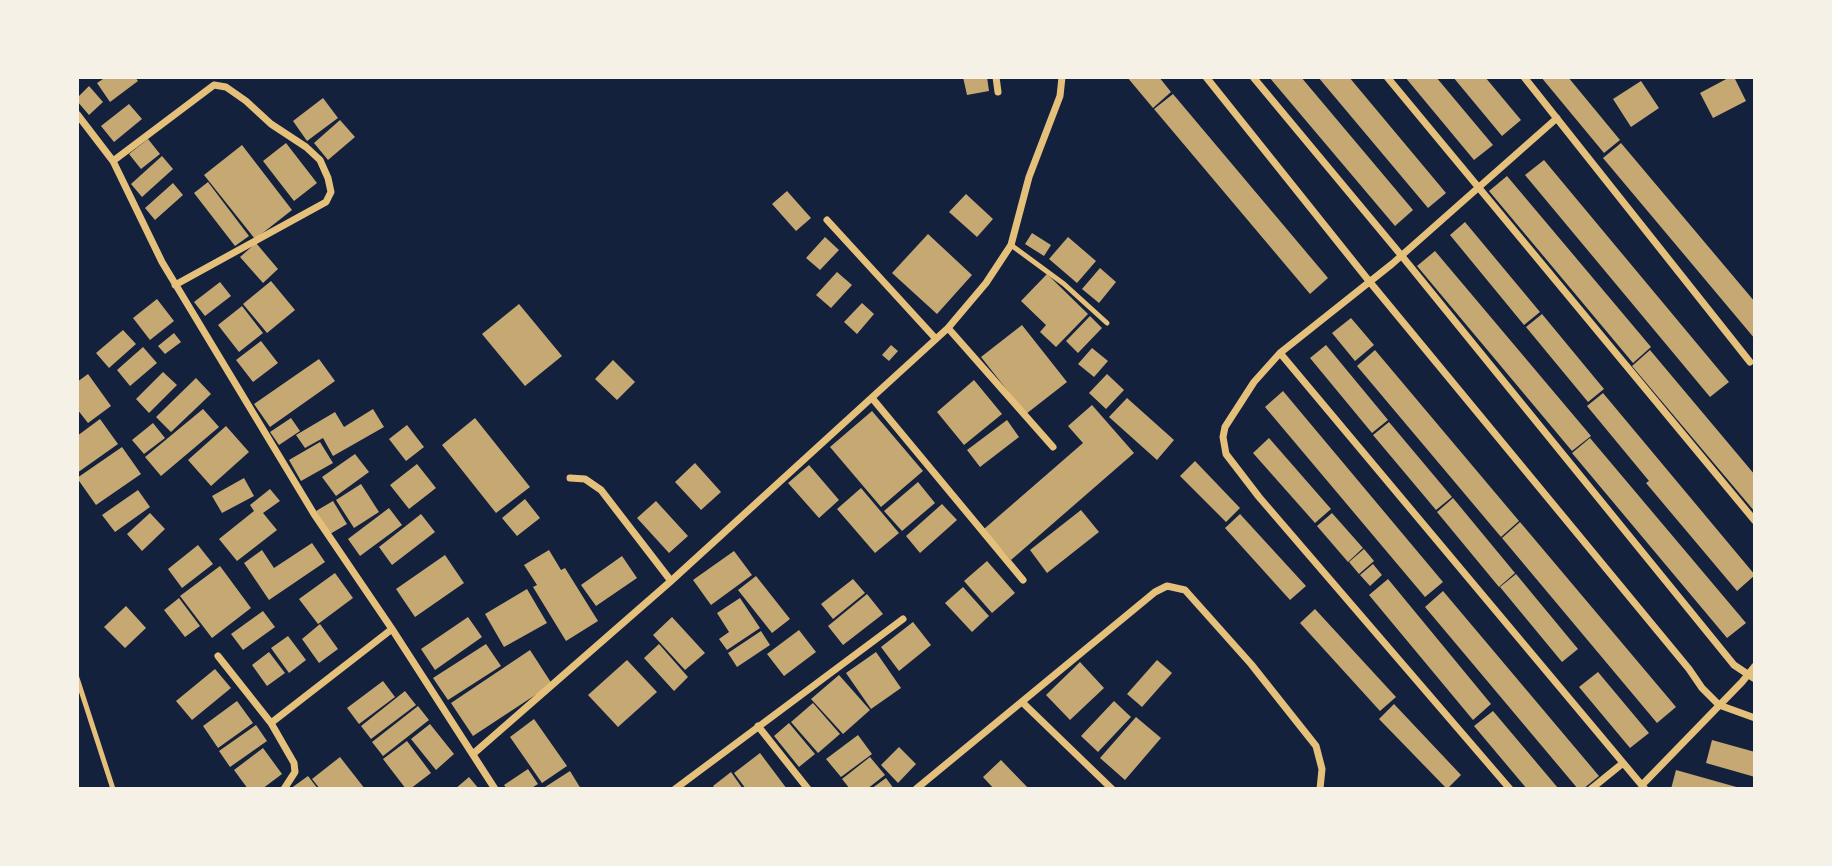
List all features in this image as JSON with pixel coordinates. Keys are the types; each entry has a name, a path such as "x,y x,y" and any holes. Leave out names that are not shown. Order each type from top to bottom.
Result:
{"street":[{"path":"996,77 998,92"},
{"path":"473,754 671,582 948,328 986,283 1010,245 1029,177 1060,96 1062,77"},
{"path":"1206,77 1702,688 1718,705 1755,718"},
{"path":"1253,77 1748,679"},
{"path":"1387,77 1755,521"},
{"path":"1524,77 1750,362"},
{"path":"114,161 214,85 226,88 246,101 271,124 306,147 320,160 331,191 326,202 175,285"},
{"path":"77,114 114,161 175,285 314,514 495,789"},
{"path":"1510,789 1259,497 1226,454 1223,436 1225,427 1254,382 1280,353 1392,264 1558,118"},
{"path":"827,220 936,339"},
{"path":"948,328 1053,447"},
{"path":"1280,353 1643,787 1718,705 1748,679 1755,666"},
{"path":"872,398 1023,580"},
{"path":"570,478 592,481 601,490 671,582"},
{"path":"916,789 1155,592 1167,586 1185,590 1251,664 1316,746 1322,769 1321,789"},
{"path":"675,789 903,619"},
{"path":"271,723 392,629"},
{"path":"218,656 271,723 294,763 295,772 284,789"},
{"path":"1022,702 1112,789"},
{"path":"758,726 808,789"},
{"path":"1591,789 1623,762"}],"lane":[{"path":"1010,245 1047,271 1107,323"},
{"path":"77,678 113,789"}],"building":[{"path":"106,77 135,77 138,81 110,102 97,83"},
{"path":"963,77 987,77 989,91 967,95"},
{"path":"1127,77 1159,77 1171,92 1153,108"},
{"path":"1269,77 1301,77 1413,210 1395,226"},
{"path":"1318,77 1349,77 1446,193 1428,208"},
{"path":"1405,77 1436,77 1493,145 1474,160"},
{"path":"1453,77 1485,77 1521,120 1502,136"},
{"path":"1541,77 1568,77 1620,140 1604,153"},
{"path":"1734,77 1746,101 1713,118 1700,93"},
{"path":"1641,81 1659,108 1631,127 1613,99"},
{"path":"89,86 103,102 89,115 77,98"},
{"path":"1173,94 1328,278 1310,294 1154,109"},
{"path":"323,98 338,118 307,141 293,121"},
{"path":"129,104 142,119 114,142 101,126"},
{"path":"340,120 355,137 328,160 314,143"},
{"path":"148,139 160,154 141,169 129,154"},
{"path":"286,143 317,183 294,201 263,161"},
{"path":"1621,143 1755,302 1755,339 1603,158"},
{"path":"242,145 292,210 255,239 204,175"},
{"path":"162,156 173,169 142,197 131,184"},
{"path":"1544,160 1729,382 1710,397 1525,175"},
{"path":"1507,176 1651,347 1633,363 1489,191"},
{"path":"208,182 249,236 235,246 194,193"},
{"path":"173,183 183,195 155,220 145,208"},
{"path":"787,191 811,218 796,231 772,204"},
{"path":"966,194 993,219 977,237 949,212"},
{"path":"1465,222 1540,312 1524,325 1450,235"},
{"path":"1032,233 1051,245 1044,256 1025,244"},
{"path":"928,234 972,275 937,314 892,273"},
{"path":"825,237 839,250 820,270 806,258"},
{"path":"1068,237 1096,261 1077,283 1049,259"},
{"path":"256,243 278,269 263,283 240,257"},
{"path":"1435,251 1591,436 1572,451 1417,266"},
{"path":"1100,268 1116,282 1099,303 1082,289"},
{"path":"837,272 852,285 831,308 816,295"},
{"path":"1047,274 1088,314 1056,347 1040,332 1046,325 1021,301"},
{"path":"271,281 295,310 267,333 243,304"},
{"path":"220,282 231,296 205,316 194,302"},
{"path":"157,299 174,321 150,340 133,318"},
{"path":"862,303 874,314 857,334 844,322"},
{"path":"519,304 562,356 525,386 482,334"},
{"path":"242,306 263,333 239,352 218,325"},
{"path":"1542,314 1604,389 1588,402 1526,327"},
{"path":"1090,316 1102,328 1078,353 1066,341"},
{"path":"1351,318 1374,345 1355,361 1332,333"},
{"path":"1022,325 1067,382 1026,414 981,357"},
{"path":"123,330 136,344 109,368 96,353"},
{"path":"174,333 181,342 165,354 158,346"},
{"path":"261,341 278,363 253,382 236,360"},
{"path":"891,345 898,351 889,361 882,355"},
{"path":"1326,345 1388,420 1372,433 1310,358"},
{"path":"143,347 157,363 130,386 117,370"},
{"path":"1092,348 1108,361 1094,377 1078,364"},
{"path":"1375,350 1519,521 1501,537 1357,366"},
{"path":"1650,350 1755,475 1755,512 1632,366"},
{"path":"319,359 335,381 270,427 254,404"},
{"path":"613,360 635,382 617,400 595,379"},
{"path":"163,372 177,385 149,413 136,399"},
{"path":"88,374 111,406 88,423 77,409 77,382"},
{"path":"1107,374 1124,390 1106,409 1089,393"},
{"path":"196,378 211,394 171,432 156,417"},
{"path":"974,380 1002,414 964,445 937,412"},
{"path":"1283,391 1443,582 1425,597 1265,407"},
{"path":"1603,393 1755,575 1737,591 1646,483 1649,481 1587,406"},
{"path":"1127,398 1174,440 1157,460 1109,417"},
{"path":"1092,405 1134,453 1011,560 984,529 1083,443 1068,426"},
{"path":"203,409 219,427 161,476 145,457"},
{"path":"373,409 384,427 333,456 323,438 305,448 296,435 335,412 344,427"},
{"path":"872,411 923,471 881,507 830,447"},
{"path":"291,418 300,431 279,445 270,432"},
{"path":"475,418 530,487 496,513 442,445"},
{"path":"100,419 118,444 77,473 77,436"},
{"path":"1007,420 1019,437 980,467 967,450"},
{"path":"1389,422 1452,497 1436,510 1373,435"},
{"path":"153,423 165,438 144,454 132,440"},
{"path":"407,425 424,447 406,461 389,439"},
{"path":"226,426 249,452 211,486 188,460"},
{"path":"1269,438 1331,509 1315,523 1253,453"},
{"path":"1590,438 1746,623 1727,638 1572,453"},
{"path":"320,442 333,463 301,481 289,460"},
{"path":"122,447 141,474 96,505 77,478"},
{"path":"355,454 369,472 336,496 322,477"},
{"path":"1195,461 1240,508 1226,522 1180,476"},
{"path":"695,463 721,492 701,510 675,482"},
{"path":"417,464 436,488 409,509 390,485"},
{"path":"809,465 839,500 819,518 788,483"},
{"path":"244,478 254,496 222,513 212,496"},
{"path":"918,482 935,503 902,531 884,511"},
{"path":"361,484 379,512 354,528 336,500"},
{"path":"861,488 899,533 875,553 837,509"},
{"path":"270,489 280,501 263,513 277,530 237,561 219,539 254,511 250,505"},
{"path":"138,490 150,507 115,532 102,515"},
{"path":"1453,498 1515,573 1499,587 1437,512"},
{"path":"525,499 540,518 517,536 502,518"},
{"path":"333,501 347,524 330,534 316,511"},
{"path":"656,501 688,536 669,553 637,518"},
{"path":"942,504 957,520 920,553 906,536"},
{"path":"389,508 402,525 360,556 348,539"},
{"path":"1081,510 1099,532 1047,573 1030,550"},
{"path":"150,513 165,529 142,551 127,534"},
{"path":"1332,513 1363,548 1348,562 1317,526"},
{"path":"421,514 435,532 392,565 379,547"},
{"path":"1240,514 1306,586 1290,600 1225,528"},
{"path":"1520,522 1676,707 1657,723 1502,538"},
{"path":"312,543 325,562 269,600 244,563 262,550 274,568"},
{"path":"198,545 213,564 182,588 168,569"},
{"path":"1364,549 1374,561 1359,574 1349,562"},
{"path":"549,550 561,570 565,568 598,621 566,641 533,587 537,585 524,565"},
{"path":"734,551 752,575 711,605 693,580"},
{"path":"445,555 464,583 415,617 396,589"},
{"path":"622,556 637,578 596,606 581,585"},
{"path":"987,561 1015,593 992,613 964,581"},
{"path":"1373,564 1382,575 1370,586 1360,575"},
{"path":"220,566 251,608 212,638 180,596"},
{"path":"335,573 353,598 318,624 299,599"},
{"path":"1516,574 1578,649 1562,662 1500,587"},
{"path":"756,576 790,619 772,633 738,590"},
{"path":"853,579 865,593 833,619 821,604"},
{"path":"1388,579 1491,704 1473,720 1369,595"},
{"path":"963,587 989,616 972,632 945,603"},
{"path":"527,589 547,623 504,647 485,614"},
{"path":"1443,591 1599,776 1583,789 1578,789 1425,607"},
{"path":"867,594 883,614 843,645 828,626"},
{"path":"179,598 200,626 185,637 164,610"},
{"path":"740,598 760,628 727,650 719,639 729,632 717,613"},
{"path":"126,606 146,628 125,648 104,627"},
{"path":"1315,609 1396,697 1380,711 1300,623"},
{"path":"263,611 275,627 243,650 231,634"},
{"path":"468,617 482,637 435,670 421,649"},
{"path":"672,617 705,653 685,670 653,635"},
{"path":"913,622 931,645 899,671 881,647"},
{"path":"320,624 338,649 319,663 302,639"},
{"path":"799,630 816,652 784,676 767,654"},
{"path":"761,631 770,645 737,667 728,653"},
{"path":"288,636 306,660 289,673 271,648"},
{"path":"486,644 501,666 448,700 433,678"},
{"path":"659,644 688,677 674,691 644,658"},
{"path":"530,650 552,684 473,736 451,703"},
{"path":"269,652 285,673 267,686 252,665"},
{"path":"876,652 901,688 871,709 846,673"},
{"path":"627,660 657,692 618,727 588,695"},
{"path":"1157,660 1172,673 1142,707 1127,694"},
{"path":"1080,662 1104,688 1070,720 1046,695"},
{"path":"215,669 231,688 192,720 176,701"},
{"path":"1598,672 1649,733 1630,748 1579,687"},
{"path":"839,675 870,710 843,734 811,699"},
{"path":"383,681 395,697 359,724 347,708"},
{"path":"405,691 416,705 371,739 361,726"},
{"path":"237,701 253,723 218,748 203,726"},
{"path":"1114,701 1131,717 1098,752 1081,736"},
{"path":"813,703 840,734 818,753 791,722"},
{"path":"1394,704 1461,775 1447,789 1379,719"},
{"path":"418,706 429,720 383,756 372,742"},
{"path":"1493,711 1558,788 1527,789 1474,726"},
{"path":"1136,717 1161,738 1125,780 1100,758"},
{"path":"534,719 567,766 542,783 510,737"},
{"path":"789,723 815,754 799,767 774,736"},
{"path":"430,724 454,754 436,770 411,739"},
{"path":"256,725 267,741 230,767 219,751"},
{"path":"858,735 872,754 841,777 826,759"},
{"path":"1712,740 1755,752 1755,777 1706,763"},
{"path":"407,741 431,773 410,789 406,789 383,759"},
{"path":"899,747 916,764 898,783 881,765"},
{"path":"263,748 282,774 262,789 248,789 234,770"},
{"path":"760,753 787,789 746,789 734,773"},
{"path":"340,757 365,789 320,789 312,779"},
{"path":"870,757 885,775 867,789 850,789 842,779"},
{"path":"1001,760 1029,789 994,789 983,777"},
{"path":"528,769 538,784 530,789 507,789 504,785"},
{"path":"1676,770 1740,788 1740,789 1671,789"},
{"path":"570,771 581,789 542,789"},
{"path":"731,772 743,789 716,789 713,786"},
{"path":"308,776 318,789 290,789"},
{"path":"469,777 479,789 455,789"},
{"path":"886,778 894,789 871,789"}]}
